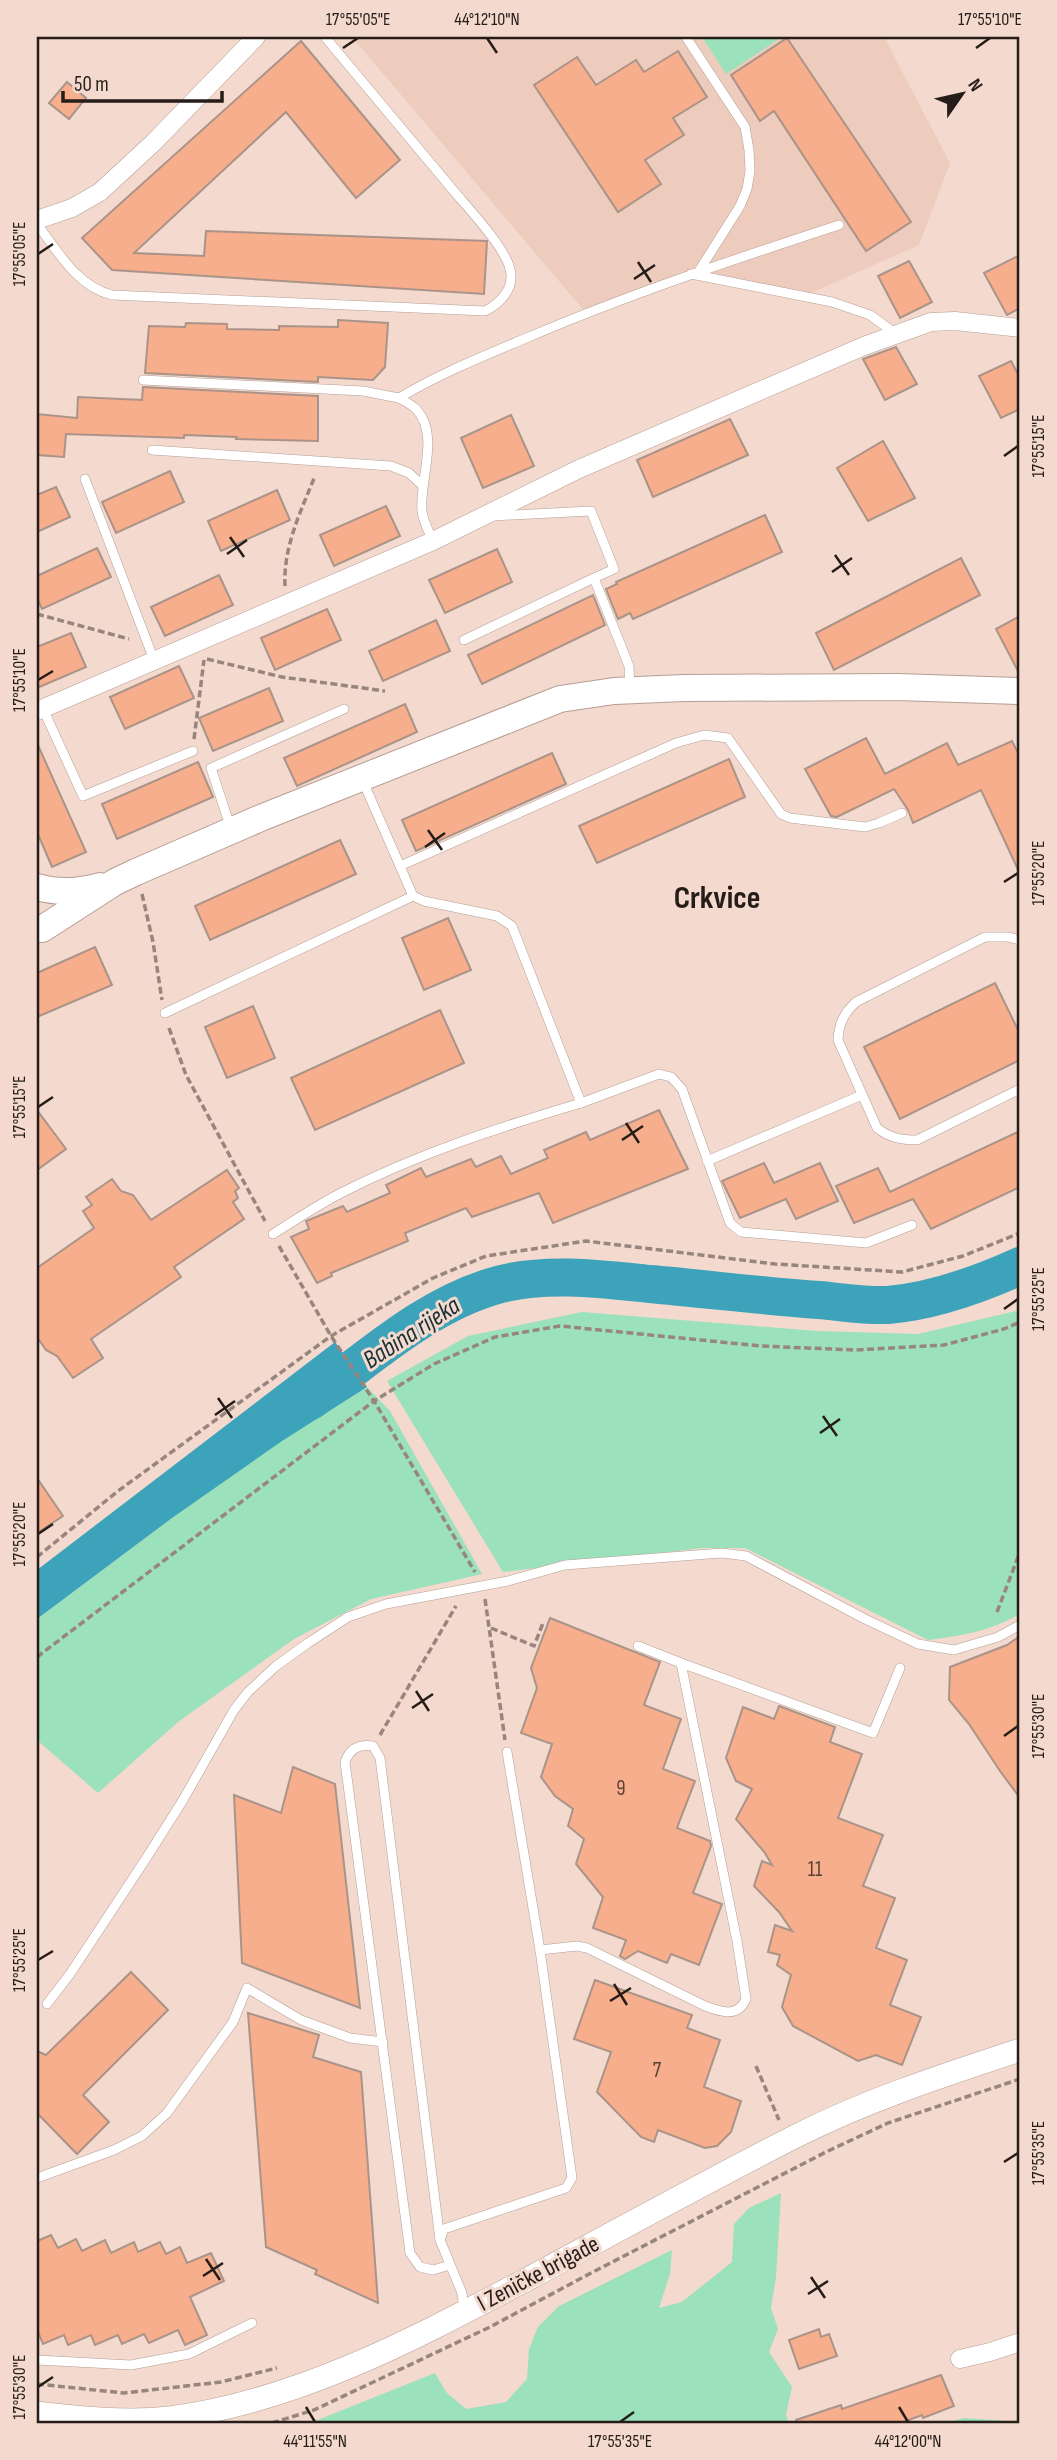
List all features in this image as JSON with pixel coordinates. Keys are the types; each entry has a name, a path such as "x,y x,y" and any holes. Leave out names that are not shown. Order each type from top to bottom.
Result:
{"main road":[{"path":"37,887 55,892 79,892 126,877 232,830 560,699 630,691 697,688 897,687 1020,691"},
{"path":"39,933 126,877"},
{"path":"37,887 46,907 46,918 39,933"}],"street":[{"path":"37,222 72,208 100,192 153,143 256,37"},
{"path":"40,710 151,652 285,604 433,541 591,463 863,346 931,322 955,321 1020,328"},
{"name":"I Zeničke brigade","path":"37,2413 114,2419 167,2418 245,2404 307,2385 362,2363 464,2312 798,2135 905,2088 1020,2050"},
{"path":"960,2358 1020,2342"}],"lane":[{"path":"37,222 72,270 99,292 112,295 485,312 494,307 508,289 511,277 505,257 479,221 325,37"},
{"path":"686,37 745,127 750,171 740,206 694,272"},
{"path":"399,398 447,372 586,313 694,272 839,225"},
{"path":"694,272 832,302 870,315 896,334"},
{"path":"144,380 363,391 399,398 417,410 427,432 422,514 433,541"},
{"path":"152,450 391,466 409,473 422,485"},
{"path":"85,479 151,652"},
{"path":"464,640 614,569 591,511 481,517"},
{"path":"594,578 629,666 630,691"},
{"path":"232,830 211,768 344,709"},
{"path":"40,710 83,796 193,751"},
{"path":"400,866 684,739 704,735 728,738 781,814 790,818 865,827 902,813"},
{"path":"362,778 413,896 424,901 497,915 512,926 581,1103"},
{"path":"165,1013 413,896"},
{"path":"1020,940 985,937 856,1002 845,1012 839,1027 838,1040 877,1128 900,1140 917,1140 1020,1089"},
{"path":"273,1234 340,1193 410,1162 528,1118 581,1103 659,1074 671,1077 682,1089 730,1223 741,1232 866,1243 912,1225"},
{"path":"707,1161 862,1096"},
{"path":"47,2004 70,1974 147,1857 234,1710 248,1692 276,1666 348,1617 386,1604 483,1586 565,1565 722,1553 746,1556 918,1644 954,1650 998,1637 1020,1625"},
{"path":"638,1646 681,1664 873,1732 900,1668"},
{"path":"540,1950 577,1946 587,1948 705,2006 722,2012 736,2012 743,2007 746,2000 737,1941 681,1664"},
{"path":"450,2265 433,2270 419,2267 410,2253 345,1762 348,1753 358,1746 373,1746 380,1758 440,2240 462,2293 464,2312"},
{"path":"440,2240 444,2229 566,2188 572,2178 540,1950 507,1752"},
{"path":"37,2179 114,2150 142,2136 167,2113 233,2022 247,1988 301,2020 350,2038 383,2042"},
{"path":"37,2360 131,2365 189,2354 252,2323"}],"path":[{"path":"285,604 284,570 292,533 321,461"},
{"path":"37,614 151,652"},
{"path":"193,751 204,658 282,677 385,691"},
{"path":"126,877 153,942 165,1013 186,1075 227,1154 331,1336 374,1401 483,1586 507,1752"},
{"path":"37,1557 118,1491 331,1336 433,1278 486,1256 586,1241 775,1264 902,1272 963,1256 1020,1233"},
{"path":"37,1657 374,1401 434,1364 495,1337 560,1326 761,1346 855,1350 944,1345 1020,1322"},
{"path":"997,1612 1020,1552"},
{"path":"373,1746 466,1589"},
{"path":"491,1628 534,1646 544,1623"},
{"path":"756,2066 780,2122"},
{"path":"272,2423 314,2410 479,2333 828,2151 888,2123 1020,2079"},
{"path":"37,2384 124,2393 221,2382 283,2367"}],"shaded area":[{"path":"352,37 884,37 950,163 919,245 804,296 690,274 586,313"}],"green space":[{"path":"702,37 778,37 779,39 726,74"},
{"path":"1020,1310 1020,1614 976,1632 928,1640 745,1548 702,1548 503,1572 387,1381 468,1336 582,1312 817,1331 918,1334"},
{"path":"367,1387 390,1411 482,1574 371,1599 294,1639 178,1722 98,1793 37,1740 37,1619 282,1440"},
{"path":"781,2193 776,2277 771,2308 778,2329 769,2352 792,2387 786,2415 789,2423 310,2423 435,2373 446,2392 466,2409 506,2402 527,2379 529,2349 538,2327 559,2306 672,2250 670,2274 659,2308 682,2302 732,2262 734,2224 749,2208"},
{"path":"964,2418 1020,2422 1020,2423 945,2423"}],"water":[{"path":"335,1342 367,1387 282,1441 172,1518 37,1619 37,1570"}],"building":[{"path":"787,38 911,222 866,251 774,111 760,121 731,75"},
{"path":"301,41 400,160 356,198 286,112 134,253 204,256 206,231 487,241 484,294 112,270 82,238"},
{"path":"678,51 707,97 673,118 684,135 645,160 661,184 618,212 534,85 577,57 596,85 636,60 644,72"},
{"path":"67,82 86,98 69,119 49,103"},
{"path":"1020,255 1020,308 1007,315 984,273"},
{"path":"909,261 932,302 900,318 878,276"},
{"path":"338,320 388,323 385,367 373,380 318,377 318,382 145,373 149,326 227,324 227,329 279,330 279,326 338,327"},
{"path":"896,347 917,384 885,400 863,359"},
{"path":"1011,361 1020,378 1020,409 1001,418 979,376"},
{"path":"143,387 318,396 318,441 184,435 184,438 66,434 64,457 37,455 37,414 77,418 78,397 142,400"},
{"path":"511,415 534,466 483,488 461,438"},
{"path":"730,419 748,455 653,497 637,460"},
{"path":"883,441 915,498 868,521 837,468"},
{"path":"170,471 184,502 116,533 102,502"},
{"path":"56,487 70,517 37,532 37,495"},
{"path":"277,490 290,520 221,551 208,521"},
{"path":"386,506 400,536 334,566 320,535"},
{"path":"765,515 782,552 633,619 630,613 618,619 606,589 617,584 616,582"},
{"path":"97,548 111,577 42,609 37,598 37,576"},
{"path":"497,549 512,582 445,613 429,580"},
{"path":"961,558 980,595 834,670 816,633"},
{"path":"219,575 233,605 165,636 151,607"},
{"path":"593,595 605,625 482,684 468,655"},
{"path":"327,609 341,640 275,670 261,638"},
{"path":"1020,616 1020,675 996,629"},
{"path":"436,620 450,651 383,681 369,651"},
{"path":"71,633 86,667 37,688 37,647"},
{"path":"179,666 194,698 125,729 110,697"},
{"path":"269,688 283,721 213,751 199,718"},
{"path":"405,704 417,732 297,786 284,758"},
{"path":"866,738 885,774 947,743 958,765 1012,741 1020,757 1020,874 981,790 913,823 894,789 837,817 831,816 805,769"},
{"path":"37,743 86,852 52,867 37,832"},
{"path":"552,753 566,784 416,851 402,820"},
{"path":"729,759 745,797 597,863 579,826"},
{"path":"198,762 213,797 117,839 102,804"},
{"path":"340,840 356,874 210,940 195,906"},
{"path":"448,918 471,970 424,990 402,938"},
{"path":"95,947 112,985 37,1017 37,973"},
{"path":"995,983 1020,1034 1020,1060 900,1119 864,1047"},
{"path":"253,1006 275,1058 227,1078 205,1027"},
{"path":"440,1010 464,1063 315,1130 291,1078"},
{"path":"37,1110 66,1149 37,1170"},
{"path":"659,1110 688,1169 553,1223 539,1193 472,1217 466,1208 405,1233 408,1241 331,1273 332,1276 317,1283 291,1237 309,1229 306,1221 343,1206 347,1212 390,1193 386,1185 421,1168 426,1177 471,1159 476,1167 501,1156 511,1174 548,1158 544,1150 586,1132 590,1140"},
{"path":"1020,1131 1020,1187 931,1229 913,1199 854,1223 836,1186 878,1168 890,1192"},
{"path":"764,1163 774,1183 820,1163 838,1201 796,1219 786,1199 740,1218 722,1181"},
{"path":"227,1170 239,1188 235,1191 238,1198 233,1202 244,1219 174,1267 181,1277 91,1339 103,1358 73,1378 57,1356 46,1350 37,1337 37,1268 94,1228 83,1211 92,1205 86,1197 112,1179 121,1191 133,1195 151,1220"},
{"path":"37,1478 63,1516 37,1533"},
{"path":"550,1618 660,1662 644,1705 681,1719 663,1769 695,1781 677,1828 710,1841 711,1846 693,1893 722,1904 699,1965 671,1954 667,1963 638,1951 625,1959 620,1956 626,1940 593,1928 603,1897 576,1864 584,1839 568,1826 573,1809 555,1796 541,1777 552,1744 521,1733 537,1688 531,1668"},
{"path":"1020,1636 1020,1798 969,1724 949,1700 950,1667 1007,1645"},
{"path":"779,1706 835,1727 830,1742 862,1754 838,1818 883,1835 863,1886 895,1898 876,1948 907,1960 890,2005 921,2017 902,2065 876,2055 858,2061 793,2026 782,2007 791,1975 777,1965 780,1955 768,1952 775,1925 792,1931 779,1912 754,1886 762,1861 772,1865 736,1819 752,1789 736,1781 726,1758 743,1707 774,1719"},
{"path":"293,1767 335,1784 360,2008 242,1963 234,1795 281,1813"},
{"path":"131,1972 168,2010 83,2095 109,2122 77,2154 37,2113 37,2051 46,2055"},
{"path":"595,1980 692,2015 687,2028 720,2040 704,2087 741,2101 731,2132 717,2146 705,2148 658,2130 654,2142 641,2137 597,2092 611,2052 574,2039"},
{"path":"248,2013 319,2035 313,2057 361,2072 378,2303 315,2274 317,2270 266,2247"},
{"path":"51,2235 58,2248 76,2239 82,2251 105,2240 111,2253 134,2242 138,2252 160,2242 166,2254 180,2247 187,2263 211,2253 224,2281 190,2297 207,2335 185,2345 178,2330 149,2343 144,2334 122,2344 118,2335 95,2345 91,2335 68,2345 64,2335 43,2344 37,2329 37,2241"},
{"path":"819,2329 821,2337 829,2334 837,2356 799,2369 789,2340"},
{"path":"941,2375 954,2406 923,2418 922,2415 901,2423 797,2423 796,2420 841,2405 842,2409"}],"waterway":[{"name":"Babina rijeka","path":"312,1400 425,1317 475,1293 519,1280 557,1277 594,1279 888,1305 956,1291 1020,1266"}],"district":[{"name":"Crkvice","path":"717,897"}]}
